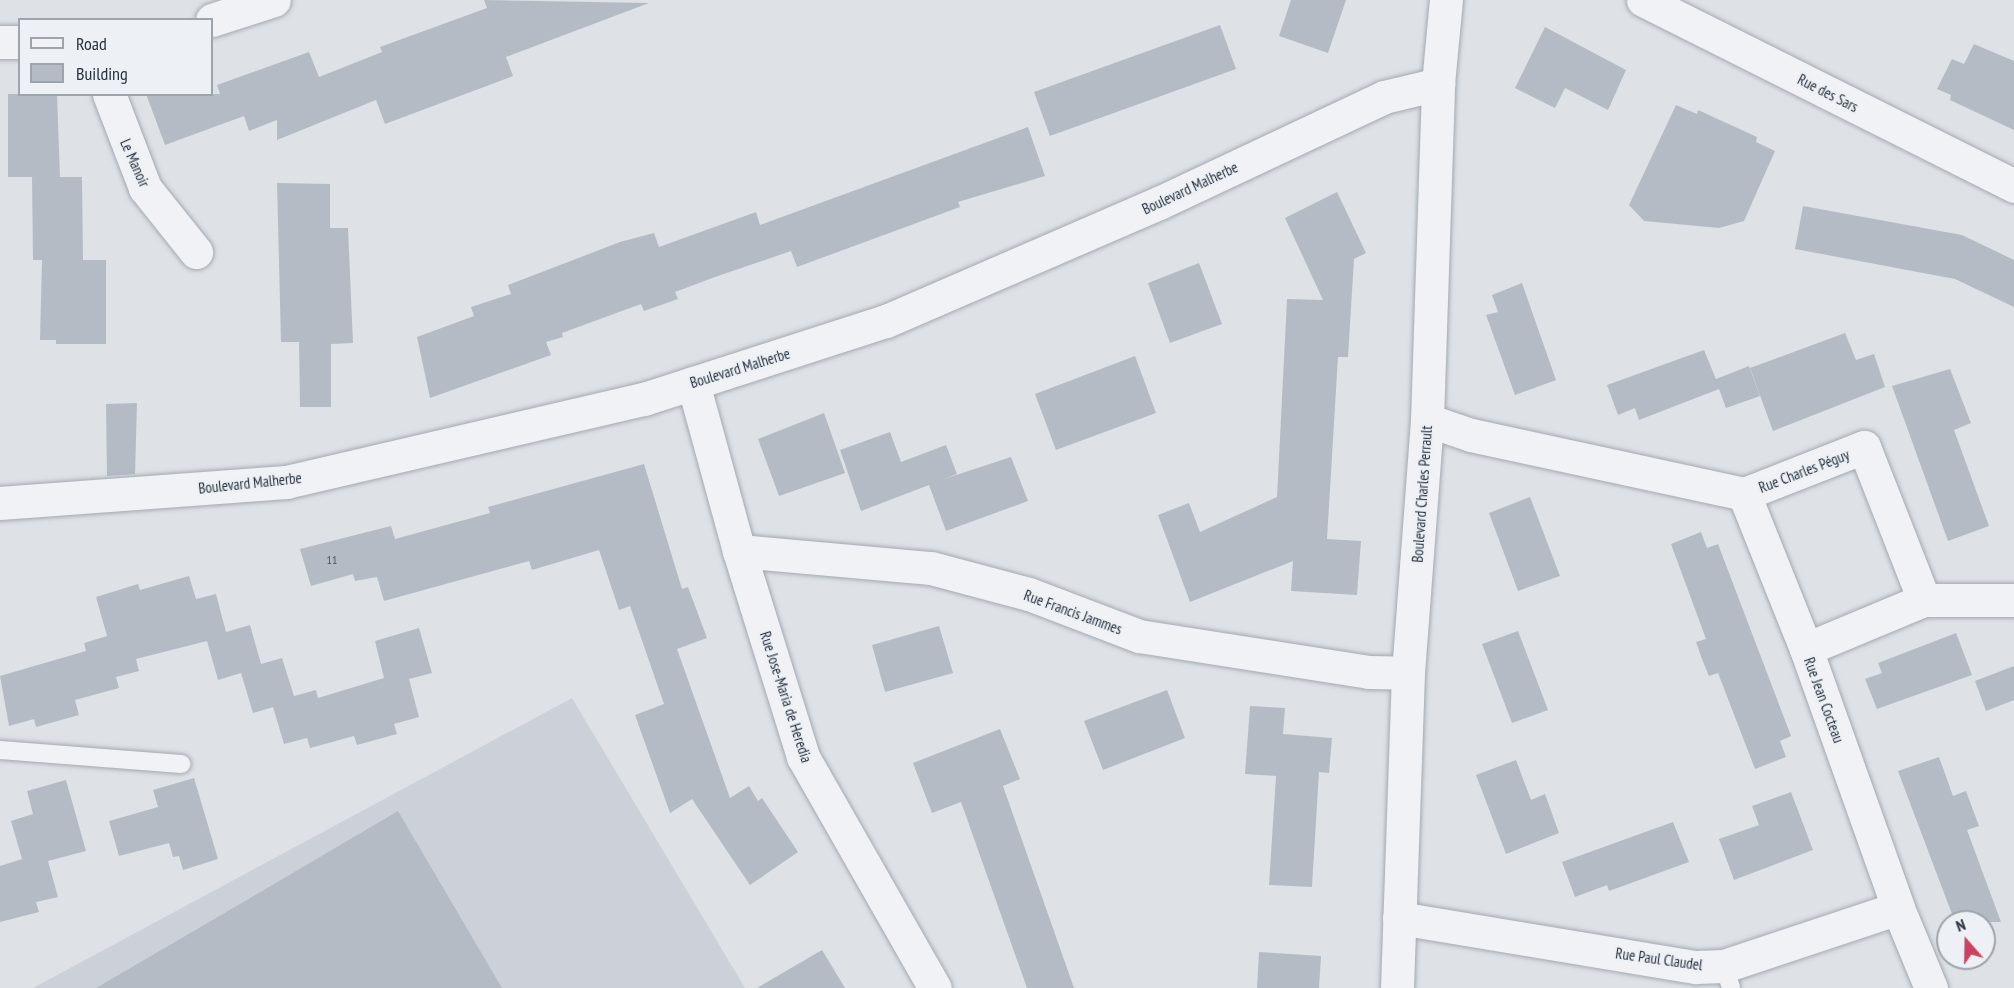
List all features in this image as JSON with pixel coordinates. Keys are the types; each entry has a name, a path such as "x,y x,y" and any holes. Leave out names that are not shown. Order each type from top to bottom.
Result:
{"street":[{"path":"213,20 274,0"},
{"name":"Boulevard Charles Perrault","path":"1396,988 1408,673 1427,420 1438,84 1446,0"},
{"name":"Rue des Sars","path":"1643,0 2014,186"},
{"path":"0,42 18,42"},
{"name":"Boulevard Malherbe","path":"0,503 286,482 644,399 886,321 1159,203 1384,98 1438,84"},
{"name":"Le Manoir","path":"110,96 145,188 196,252"},
{"name":"Rue Jose-Maria de Heredia","path":"693,382 739,551 803,757 935,988"},
{"name":"Rue Charles Péguy","path":"1427,420 1471,435 1744,494 1864,447 1924,600"},
{"name":"Rue Jean Cocteau","path":"1744,494 1806,649 1899,908"},
{"name":"Rue Francis Jammes","path":"739,551 930,568 1029,594 1139,636 1369,672 1408,673"},
{"path":"1806,649 1924,600 2014,600"},
{"path":"1899,908 1931,988"},
{"name":"Rue Paul Claudel","path":"1399,918 1696,967 1727,977 1899,908"}],"lane":[{"path":"0,750 181,764"}],"shaded area":[{"path":"572,698 745,988 33,988"}],"building":[{"path":"484,0 649,3 506,57 513,76 385,124 376,100 277,140 277,120 249,131 244,116 165,145 147,96 213,96 213,94 220,94 217,85 309,52 319,77 382,52 380,47 487,8"},
{"path":"1291,0 1346,0 1328,53 1279,36"},
{"path":"1220,25 1236,69 1050,136 1034,92"},
{"path":"1545,27 1626,70 1608,110 1565,88 1555,108 1515,88"},
{"path":"1974,44 2014,61 2014,130 1950,100 1951,95 1937,89 1952,59 1964,64"},
{"path":"8,94 57,96 60,177 82,177 83,260 106,260 106,344 56,344 56,340 40,340 42,260 33,260 32,177 8,177"},
{"path":"1676,105 1697,114 1698,110 1757,137 1756,142 1775,151 1744,221 1719,228 1644,221 1629,205"},
{"path":"1028,127 1045,176 958,202 960,207 797,267 791,251 715,277 675,292 678,299 644,311 641,304 562,333 563,337 546,342 551,355 430,398 417,337 474,316 471,307 511,294 508,285 620,242 654,233 659,247 756,212 760,225"},
{"path":"277,183 330,184 330,228 348,228 353,343 331,344 331,407 300,407 299,342 281,342"},
{"path":"1337,192 1366,253 1354,259 1348,357 1338,357 1327,539 1361,541 1357,595 1291,591 1293,561 1190,602 1158,515 1189,503 1200,532 1277,497 1287,299 1323,300 1285,218"},
{"path":"1803,206 1962,235 2014,260 2014,307 1955,279 1795,249"},
{"path":"1199,263 1222,324 1170,343 1148,283"},
{"path":"1522,283 1556,380 1515,395 1486,315 1498,312 1492,295"},
{"path":"1845,333 1856,360 1874,354 1885,387 1773,431 1750,368"},
{"path":"1704,350 1716,379 1749,366 1760,396 1726,408 1719,389 1639,420 1635,408 1618,415 1607,385"},
{"path":"1135,356 1156,413 1056,450 1035,394"},
{"path":"1950,369 1971,423 1954,430 1989,526 1948,541 1892,386"},
{"path":"137,403 135,474 107,476 106,404"},
{"path":"824,413 845,473 779,496 758,439"},
{"path":"890,432 901,462 946,445 957,474 941,480 1011,457 1028,501 946,531 929,485 861,511 840,450"},
{"path":"644,464 682,589 688,587 707,638 677,649 730,798 749,786 758,801 762,798 798,852 750,885 692,799 670,813 635,715 664,704 630,606 619,610 599,550 532,570 529,561 384,601 377,577 355,581 353,574 311,586 300,549 391,526 395,539 490,513 488,507"},
{"path":"1530,497 1560,576 1518,591 1489,513"},
{"path":"1701,532 1707,548 1718,544 1791,736 1780,741 1786,757 1755,769 1718,673 1709,676 1702,659 1696,642 1706,639 1671,544"},
{"path":"189,576 196,599 216,594 226,632 250,625 261,664 282,658 294,696 316,690 318,698 384,678 375,641 419,628 432,673 409,679 419,717 394,724 397,734 357,745 354,736 310,748 307,738 284,744 273,707 253,713 241,673 218,680 207,641 136,659 139,671 116,677 119,688 75,700 79,715 36,727 34,719 9,726 0,676 86,651 84,643 107,636 96,597 138,584 140,590"},
{"path":"939,626 953,673 885,692 872,645"},
{"path":"1518,631 1548,710 1512,723 1482,644"},
{"path":"1956,633 1972,675 1877,709 1865,679 1882,673 1878,663"},
{"path":"2014,666 2014,700 1986,711 1975,681"},
{"path":"1167,690 1185,738 1103,770 1084,721"},
{"path":"1250,706 1285,708 1283,734 1332,738 1329,773 1319,772 1312,887 1269,885 1276,776 1245,774"},
{"path":"1000,729 1020,779 1003,786 1074,988 1027,988 961,802 932,813 913,763"},
{"path":"1939,757 1953,796 1966,791 1979,826 1967,830 2001,922 1996,922 1996,910 1950,910 1898,771"},
{"path":"1516,760 1531,800 1545,794 1559,833 1506,854 1476,775"},
{"path":"194,778 218,859 183,870 179,856 173,857 169,843 119,856 109,821 158,807 153,790"},
{"path":"66,780 86,851 48,861 58,897 36,902 39,912 0,922 0,866 22,859 11,821 33,814 27,791"},
{"path":"1791,792 1813,850 1734,880 1719,839 1759,825 1752,806"},
{"path":"398,811 502,988 96,988 216,918"},
{"path":"1673,822 1689,862 1609,891 1607,885 1575,897 1562,862"},
{"path":"822,950 845,988 757,988"},
{"path":"1259,952 1321,956 1319,988 1257,988"}]}
